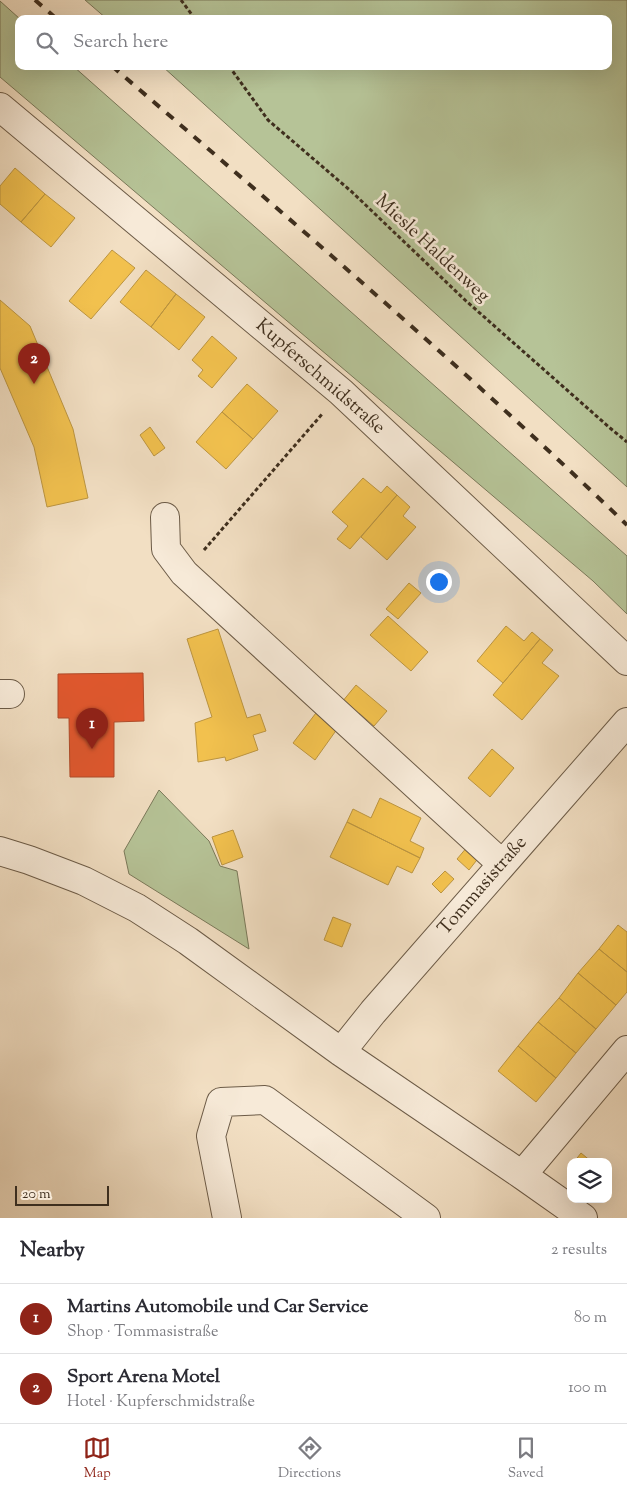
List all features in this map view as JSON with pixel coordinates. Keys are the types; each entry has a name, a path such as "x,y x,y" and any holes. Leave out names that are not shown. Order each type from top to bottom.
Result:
{"street":[{"name":"Kupferschmidstraße","path":"0,107 341,392 627,661"},
{"path":"165,518 166,549 184,573 502,864"},
{"name":"Tommasistraße","path":"341,1052 373,1012 627,722"},
{"path":"0,851 84,881 137,908 188,941 341,1052 522,1174 583,1218"},
{"path":"522,1174 627,1050"},
{"path":"227,1218 211,1136 221,1102 265,1100 426,1218"}],"path":[{"path":"181,0 192,15"},
{"name":"Miesle Haldenweg","path":"232,70 268,120 352,192 465,300 627,442"},
{"path":"184,573 341,392"}],"green space":[{"path":"85,0 627,0 627,487 166,70 612,70 612,15 102,15"},
{"path":"0,1 16,15 15,70 78,70 627,556 627,614 593,581 0,77"},
{"path":"159,790 209,841 220,866 237,871 249,949 129,874 124,851"}],"building: Homes":[{"path":"15,168 45,194 21,222 0,204 0,186"},
{"path":"45,194 75,218 51,247 21,222"},
{"path":"112,250 135,268 91,319 69,301"},
{"path":"146,270 176,294 151,327 120,302"},
{"path":"176,294 205,317 179,350 151,327"},
{"path":"0,300 30,326 73,429 88,498 47,507 34,447 0,368"},
{"path":"212,336 237,358 212,388 198,376 203,370 192,360"},
{"path":"247,384 278,411 253,439 222,412"},
{"path":"222,412 253,439 226,469 196,442"},
{"path":"150,427 165,448 154,456 140,435"},
{"path":"363,478 381,493 387,486 397,495 350,549 337,539 348,526 332,512"},
{"path":"397,495 410,507 403,516 416,527 387,560 361,537"},
{"path":"409,583 421,593 398,619 386,609"},
{"path":"388,616 428,652 411,671 370,635"},
{"path":"506,626 524,641 532,632 540,639 503,683 477,661"},
{"path":"218,629 247,718 260,714 266,731 253,735 258,750 226,761 225,757 198,762 195,723 212,717 187,639"},
{"path":"540,639 553,650 542,663 559,676 522,720 493,695"},
{"path":"356,685 387,711 374,726 342,702"},
{"path":"319,709 340,725 315,760 293,743"},
{"path":"492,749 514,768 490,797 468,778"},
{"path":"380,798 421,818 410,841 424,848 420,858 347,822 353,809 371,818"},
{"path":"347,822 420,858 412,873 397,866 388,885 330,857"},
{"path":"233,830 243,857 222,865 212,837"},
{"path":"468,846 480,856 469,870 457,859"},
{"path":"445,871 454,879 441,893 432,884"},
{"path":"333,917 351,924 342,947 324,940"},
{"path":"618,925 627,932 627,972 599,949"},
{"path":"599,949 627,972 627,992 616,1005 578,973"},
{"path":"578,973 616,1005 596,1029 559,998"},
{"path":"559,998 596,1029 576,1053 538,1022"},
{"path":"538,1022 576,1053 556,1078 518,1046"},
{"path":"518,1046 556,1078 536,1102 498,1071"},
{"path":"581,1153 587,1158 577,1158"}],"building: Shops":[{"path":"143,673 144,721 114,722 114,777 70,777 69,718 58,718 58,674"}],"railway":[{"path":"35,0 52,15"},
{"path":"117,70 437,349 627,525"}],"place":[{"name":"Sport Arena Motel","path":"34,384"},
{"name":"Martins Automobile und Car Service","path":"92,749"}]}
